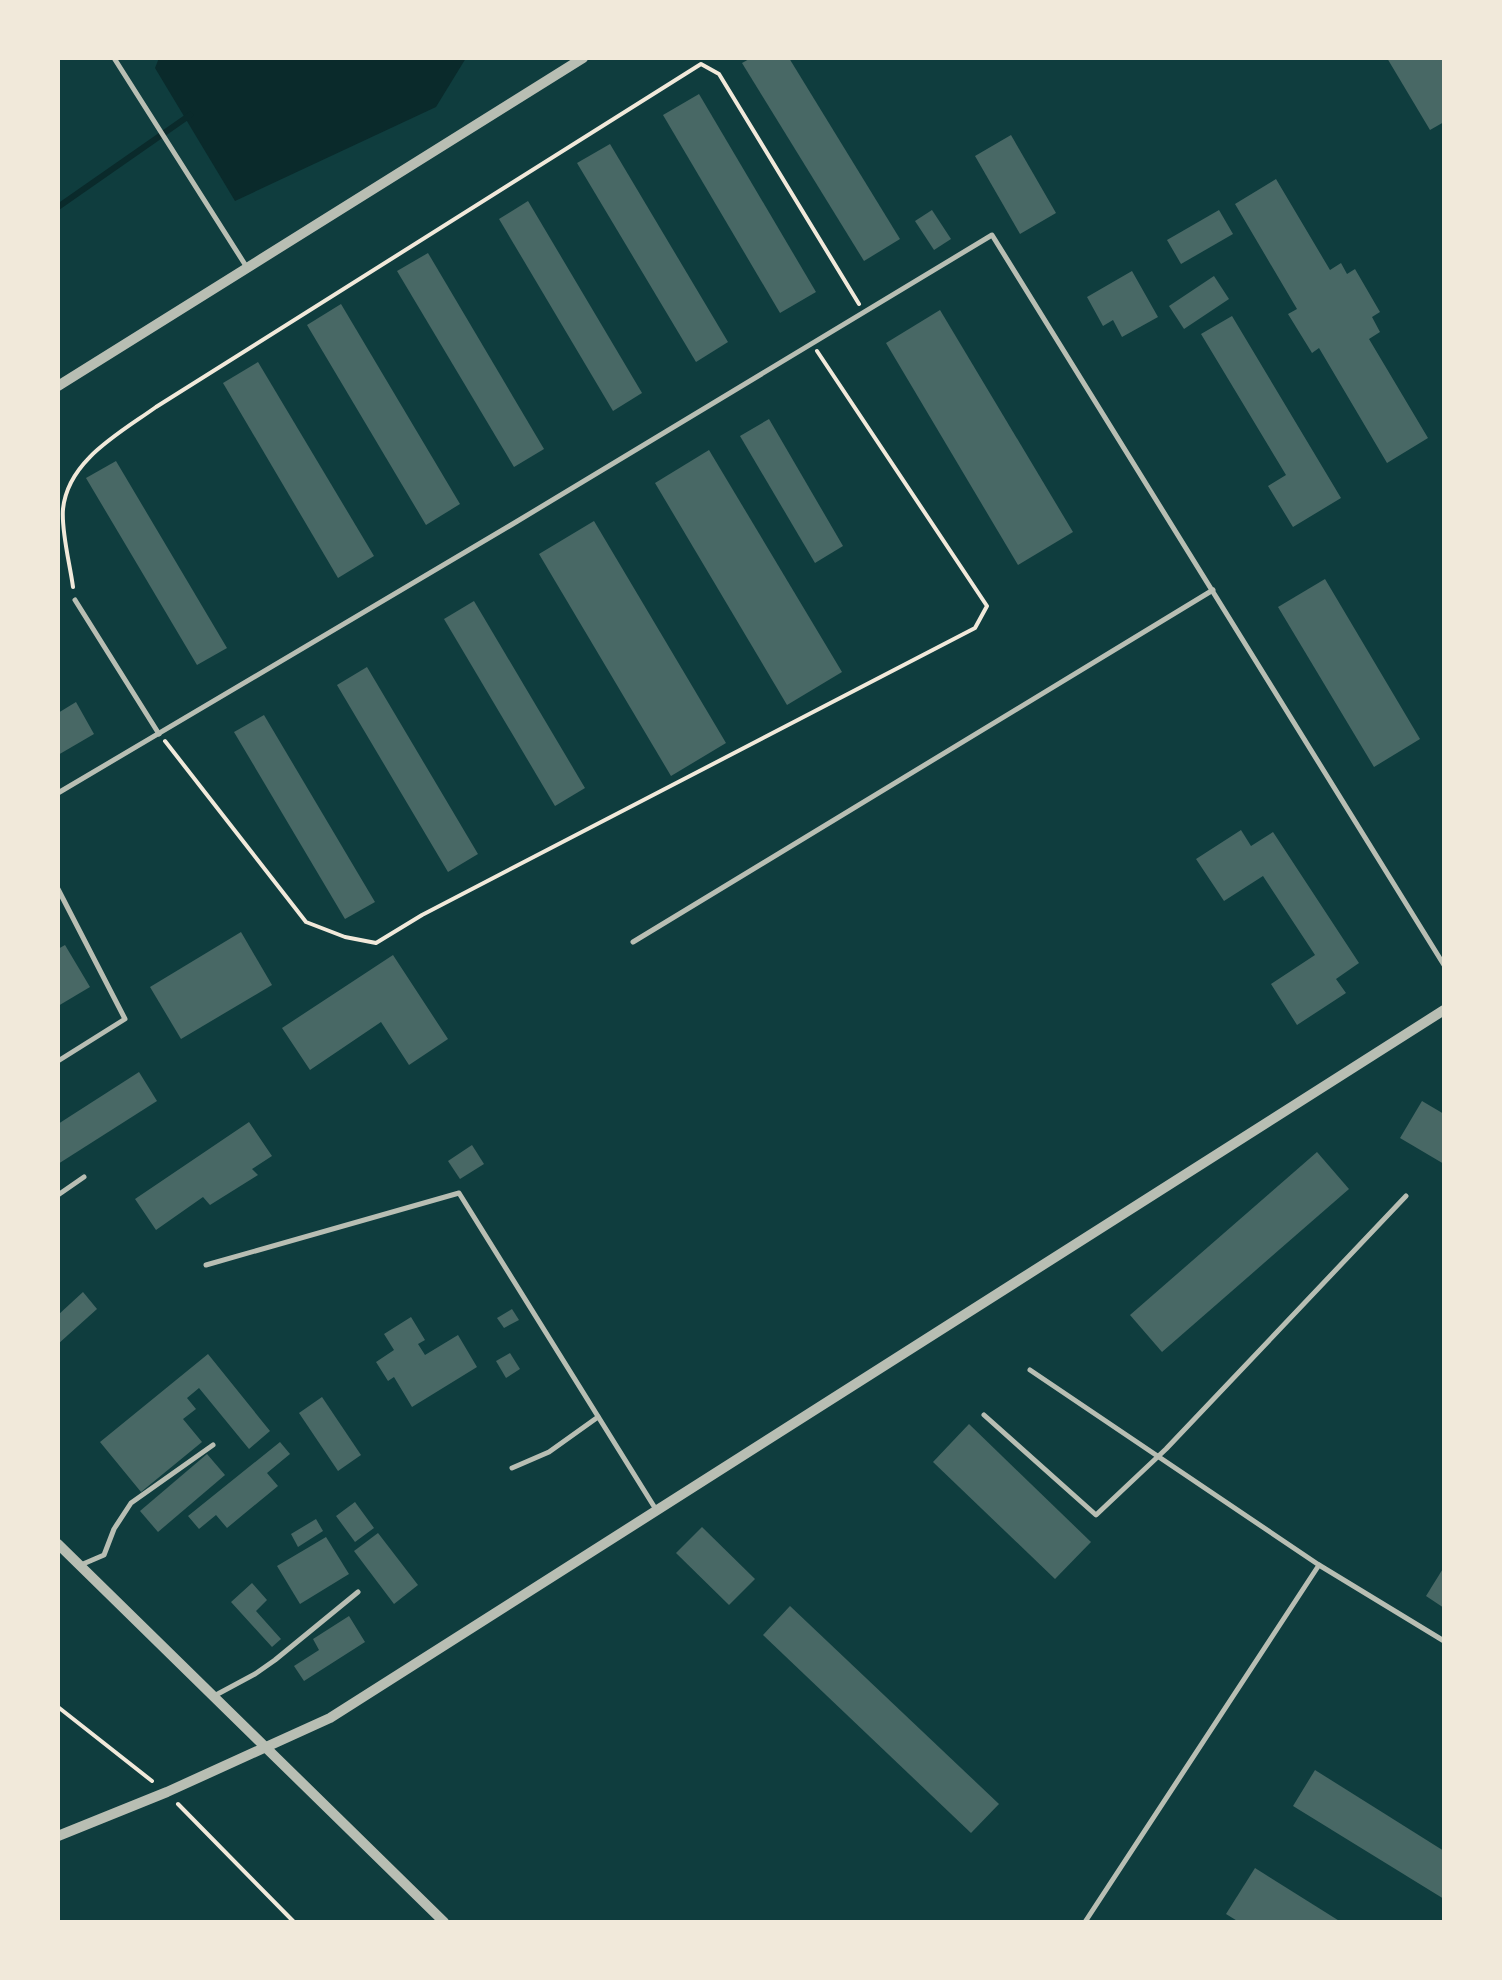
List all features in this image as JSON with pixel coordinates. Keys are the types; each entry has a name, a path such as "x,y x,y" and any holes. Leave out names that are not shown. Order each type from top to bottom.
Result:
{"street":[{"path":"58,386 583,58"},
{"path":"58,1836 167,1792 330,1718 1444,1010"},
{"path":"58,1544 444,1922"}],"lane":[{"path":"114,58 246,267"},
{"path":"58,793 992,235 1444,965"},
{"path":"633,942 1213,590"},
{"path":"75,600 159,734"},
{"path":"58,889 125,1020 58,1061"},
{"path":"58,1195 84,1177"},
{"path":"206,1265 459,1193 656,1511"},
{"path":"984,1414 1096,1515 1158,1456 1406,1196"},
{"path":"1030,1370 1319,1565 1444,1641"},
{"path":"512,1468 549,1452 598,1417"},
{"path":"80,1565 104,1556 114,1529 131,1503 213,1446"},
{"path":"1085,1922 1319,1565"},
{"path":"214,1696 255,1674 358,1592"}],"path":[{"path":"75,600 62,512 68,486 93,453 156,407 700,64 719,74 864,312"},
{"path":"159,734 306,922 344,937 376,943 975,628 986,606 812,343"},
{"path":"58,1707 167,1792 294,1922"}],"water":[{"path":"159,58 466,58 436,107 235,201 155,68"}],"building":[{"path":"751,58 789,58 900,239 864,261 742,63"},
{"path":"1387,58 1444,58 1444,122 1430,130"},
{"path":"699,94 816,292 780,313 663,115"},
{"path":"1011,135 1056,213 1020,234 975,156"},
{"path":"610,144 728,342 696,362 577,163"},
{"path":"1276,179 1330,270 1341,263 1347,274 1355,269 1380,312 1372,317 1380,332 1369,339 1428,438 1387,463 1319,348 1312,353 1288,314 1297,309 1235,204"},
{"path":"528,201 642,393 613,411 499,219"},
{"path":"932,210 951,239 934,250 915,221"},
{"path":"1219,210 1233,234 1181,264 1167,240"},
{"path":"428,253 544,449 514,467 397,271"},
{"path":"1132,271 1158,317 1122,337 1113,320 1103,326 1087,297"},
{"path":"1214,276 1229,299 1184,329 1169,306"},
{"path":"341,304 460,504 426,525 307,325"},
{"path":"940,310 1073,532 1018,565 886,343"},
{"path":"1232,316 1341,498 1293,527 1268,486 1286,475 1201,334"},
{"path":"258,362 374,556 338,578 223,383"},
{"path":"769,419 843,546 815,563 740,436"},
{"path":"709,450 842,672 787,705 655,483"},
{"path":"116,461 227,648 197,665 86,478"},
{"path":"594,521 726,743 671,776 539,554"},
{"path":"1325,579 1420,739 1374,767 1278,607"},
{"path":"474,601 585,788 555,806 444,619"},
{"path":"367,667 478,854 448,872 337,685"},
{"path":"76,702 94,734 58,755 58,713"},
{"path":"264,715 375,902 345,919 234,732"},
{"path":"1241,830 1251,846 1273,832 1359,963 1336,979 1346,993 1297,1025 1271,984 1315,955 1263,876 1224,901 1196,859"},
{"path":"241,932 272,985 181,1039 150,987"},
{"path":"65,945 90,987 58,1006 58,949"},
{"path":"393,955 448,1039 409,1065 381,1022 310,1070 282,1028"},
{"path":"139,1072 157,1101 58,1164 58,1124"},
{"path":"1422,1101 1444,1114 1444,1164 1400,1138"},
{"path":"249,1122 272,1156 252,1169 258,1175 210,1205 203,1197 156,1230 135,1199"},
{"path":"472,1145 484,1164 460,1179 448,1161"},
{"path":"1317,1152 1349,1189 1162,1352 1130,1315"},
{"path":"83,1292 97,1309 58,1344 58,1315"},
{"path":"512,1309 519,1320 504,1328 497,1318"},
{"path":"411,1317 425,1340 418,1344 425,1355 458,1335 477,1367 412,1407 394,1377 388,1381 376,1362 394,1350 384,1334"},
{"path":"510,1353 520,1369 506,1378 496,1361"},
{"path":"208,1354 270,1431 249,1449 199,1388 187,1398 196,1409 183,1419 202,1442 141,1492 100,1442"},
{"path":"322,1397 361,1455 338,1471 299,1413"},
{"path":"969,1424 1091,1542 1055,1579 933,1462"},
{"path":"280,1442 290,1454 267,1473 278,1486 227,1528 216,1515 199,1529 188,1516"},
{"path":"207,1454 225,1475 158,1532 140,1511"},
{"path":"355,1502 374,1528 355,1542 336,1516"},
{"path":"316,1519 323,1531 298,1547 291,1534"},
{"path":"702,1527 755,1579 729,1605 676,1553"},
{"path":"378,1533 418,1585 394,1604 354,1551"},
{"path":"326,1537 349,1574 300,1604 277,1566"},
{"path":"1444,1567 1444,1608 1426,1596"},
{"path":"252,1583 267,1600 256,1611 281,1639 272,1647 231,1602"},
{"path":"790,1606 999,1804 971,1833 763,1635"},
{"path":"349,1616 365,1642 304,1681 294,1666 319,1650 313,1639"},
{"path":"1315,1770 1444,1851 1444,1899 1293,1806"},
{"path":"1255,1868 1341,1922 1239,1922 1226,1914"}],"waterway":[{"path":"58,207 190,115"}]}
